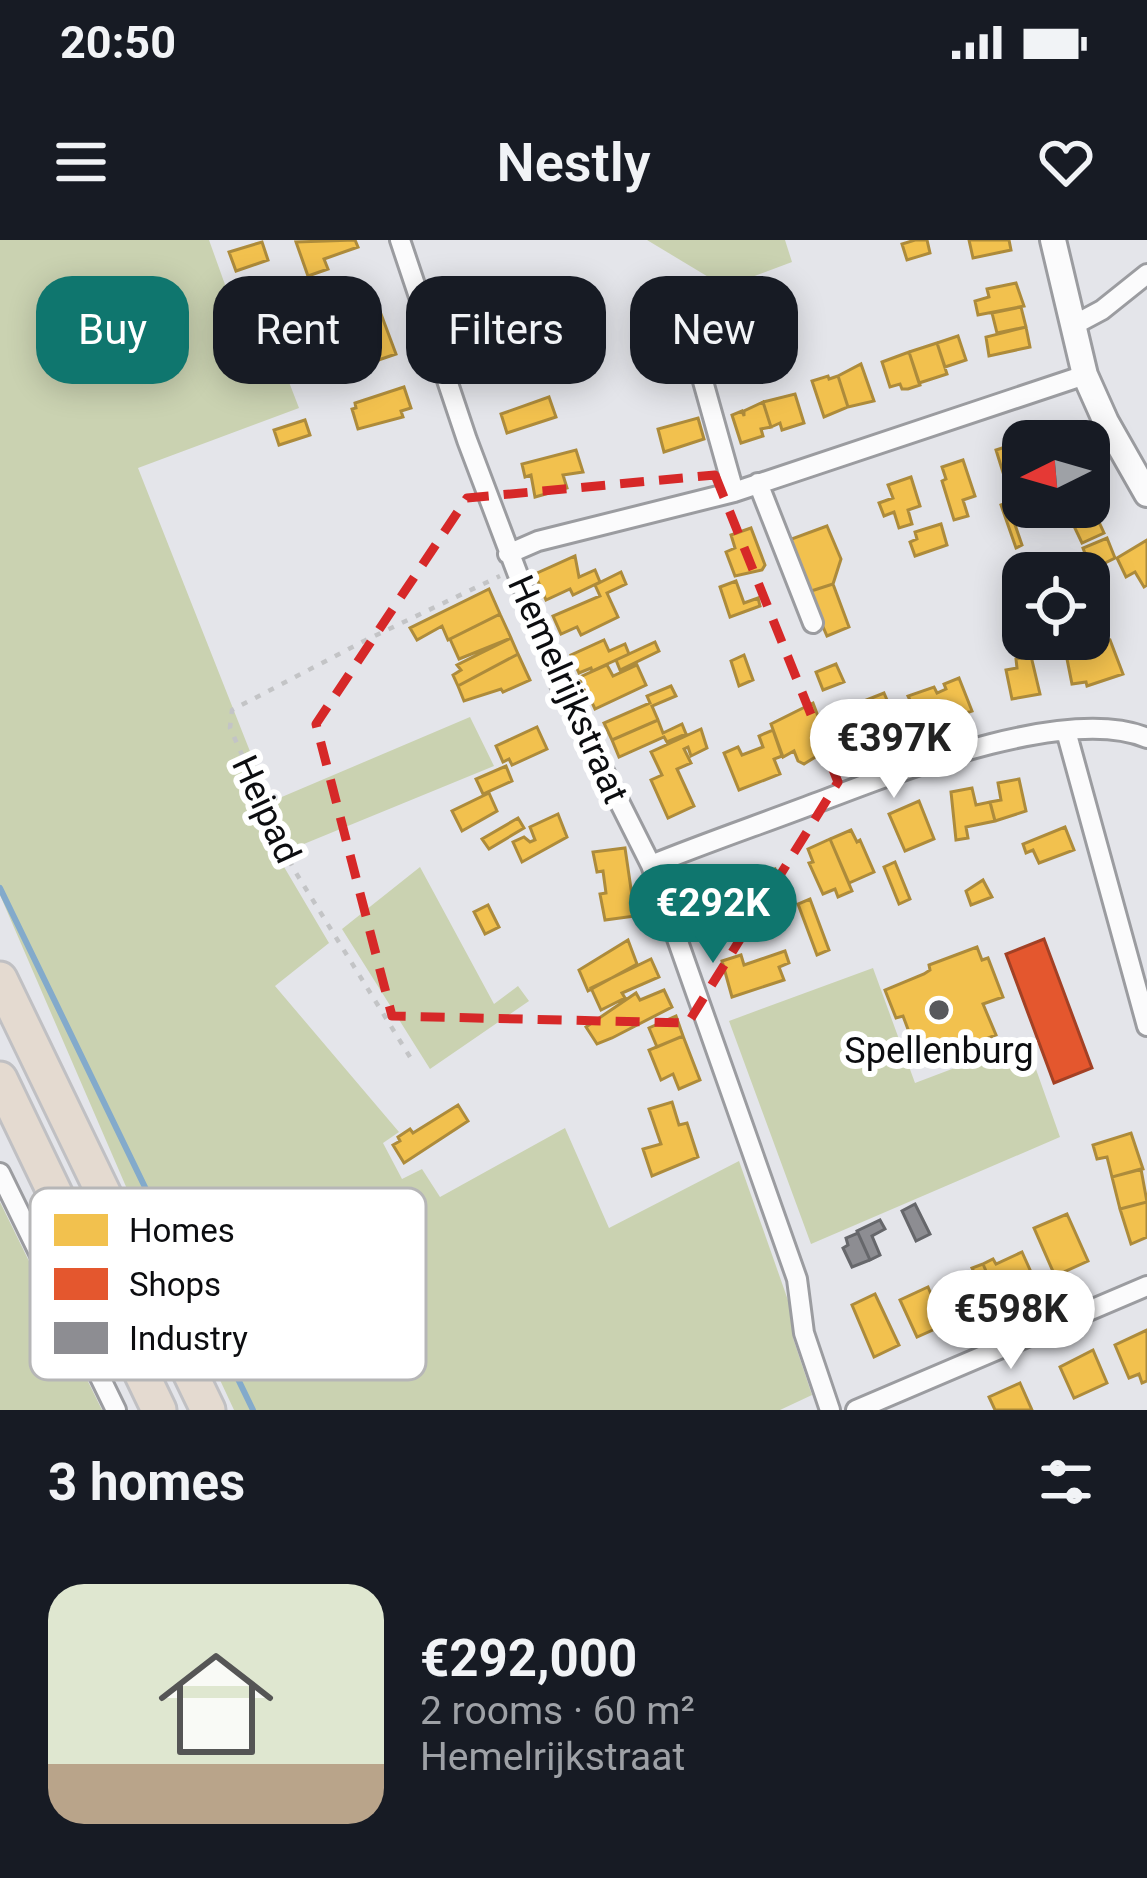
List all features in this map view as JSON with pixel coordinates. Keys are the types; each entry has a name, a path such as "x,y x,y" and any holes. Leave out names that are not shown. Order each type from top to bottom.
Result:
{"highway":[{"path":"0,979 101,1188"},
{"path":"0,1079 52,1188"},
{"path":"145,1380 159,1410"},
{"path":"194,1380 208,1410"}],"street":[{"name":"Hemelrijkstraat","path":"400,240 508,554 557,678 650,865 796,1280 804,1333 830,1410"},
{"path":"1053,240 1085,375 1147,494"},
{"path":"1072,326 1102,310 1147,274"},
{"path":"508,554 538,541 734,492 1085,375"},
{"path":"704,384 734,492"},
{"path":"758,483 813,622"},
{"path":"650,865 899,770 962,751 1066,731 1128,730 1147,739"},
{"path":"1066,731 1147,1026"},
{"path":"0,1173 30,1234"},
{"path":"856,1410 1147,1286"},
{"path":"101,1380 116,1410"}],"path":[{"name":"Heipad","path":"410,1057 293,868 230,728 232,710 500,576 508,554"}],"highlighted area":[{"path":"715,475 838,782 688,1023 392,1016 316,724 467,498"}],"green space":[{"path":"0,240 209,240 222,276 213,276 213,384 290,384 299,408 138,468 270,802 470,717 494,766 277,855 329,943 275,986 399,1132 383,1143 402,1179 422,1169 440,1197 565,1128 609,1228 739,1161 789,1303 793,1338 812,1395 780,1410 234,1410 220,1380 426,1380 426,1188 127,1188 0,895"},
{"path":"647,240 785,240 792,262 754,276 707,276"},
{"path":"420,867 494,1004 518,986 529,1001 430,1069 342,929"},
{"path":"873,968 915,1083 1026,1041 1060,1137 811,1244 729,1021"},
{"path":"0,1202 30,1263 30,1380 87,1380 102,1410 0,1410"}],"building: Homes":[{"path":"355,240 358,247 324,259 328,269 308,276 296,242"},
{"path":"927,240 930,253 907,260 902,244"},
{"path":"969,240 1009,240 1011,250 973,258"},
{"path":"262,242 268,260 236,271 229,252"},
{"path":"1016,283 1024,306 978,315 975,301 989,297 987,289"},
{"path":"1021,307 1026,327 997,333 992,313"},
{"path":"382,317 396,354 382,359"},
{"path":"1026,327 1030,347 989,356 986,337"},
{"path":"958,336 966,360 945,367 937,343"},
{"path":"937,343 947,374 919,383 909,352"},
{"path":"909,352 920,385 890,387 882,362"},
{"path":"861,364 874,401 848,407 838,376"},
{"path":"838,376 848,407 824,417 812,381"},
{"path":"404,387 411,408 401,411 403,417 358,429 352,409 355,403"},
{"path":"795,394 804,423 782,430 780,423 771,427 763,402"},
{"path":"549,397 556,417 507,433 501,414"},
{"path":"763,402 771,427 761,429 763,436 741,443 732,415 742,411 744,416 744,411"},
{"path":"698,418 704,439 664,452 658,429"},
{"path":"305,420 310,435 279,445 274,430"},
{"path":"576,450 583,472 563,475 567,488 535,497 531,475 525,477 522,464"},
{"path":"963,460 975,496 963,500 968,516 954,520 942,467"},
{"path":"911,477 920,506 908,510 912,524 899,528 894,512 884,516 879,503 893,498 888,485"},
{"path":"941,524 947,545 915,556 910,542 917,539 915,532"},
{"path":"827,526 841,559 833,584 808,592 786,541"},
{"path":"751,528 765,565 762,570 735,576 726,552 735,548 731,535"},
{"path":"1009,528 1016,528 1022,545 1016,548"},
{"path":"1075,528 1102,528 1104,533 1082,543"},
{"path":"1107,538 1115,558 1110,560 1110,552 1084,552 1083,548"},
{"path":"1147,540 1144,587 1135,572 1126,577 1117,558"},
{"path":"575,556 579,577 595,570 600,582 573,595 570,589 546,600 535,574"},
{"path":"621,572 626,584 607,593 618,617 581,635 577,627 561,634 553,616 600,596 595,585"},
{"path":"736,581 744,603 758,598 760,606 730,617 720,587"},
{"path":"833,584 849,627 827,636 808,592"},
{"path":"489,589 500,614 448,640 442,626 417,640 410,628"},
{"path":"500,614 511,638 459,659 450,639"},
{"path":"511,638 518,654 458,686 453,675 461,670 457,665"},
{"path":"604,640 609,651 625,644 629,654 579,673 571,655"},
{"path":"1110,640 1123,674 1087,686 1086,682 1072,684 1067,660 1110,660"},
{"path":"655,642 659,651 620,670 616,660"},
{"path":"518,654 530,680 464,701 458,686"},
{"path":"744,655 753,680 739,686 731,661"},
{"path":"1016,660 1032,660 1040,694 1012,699 1006,670 1017,668"},
{"path":"836,664 844,682 823,690 816,672"},
{"path":"607,665 613,676 637,665 646,685 595,709 580,677"},
{"path":"959,678 972,711 945,720 941,710 920,721 908,696 934,687 937,693"},
{"path":"671,686 676,696 652,706 658,720 612,740 604,723 650,703 647,696"},
{"path":"884,693 899,728 855,744 844,709"},
{"path":"813,703 824,732 819,735 825,751 804,764 794,751 783,757 771,724"},
{"path":"658,720 663,733 682,724 686,734 667,742 664,737 619,757 612,740"},
{"path":"537,727 547,749 512,765 509,759 503,762 496,746"},
{"path":"701,729 707,748 691,756 688,747 684,749 691,763 677,769 694,806 668,818 651,780 662,775 651,752"},
{"path":"773,730 782,756 774,759 780,774 739,790 724,753 738,747 742,755 763,747 759,736"},
{"path":"506,766 512,781 483,794 476,779"},
{"path":"1019,779 1026,811 995,821 990,802 1001,800 998,783"},
{"path":"972,788 976,805 990,802 995,821 966,827 968,838 956,840 951,792"},
{"path":"489,793 497,811 462,831 452,811"},
{"path":"919,801 934,839 905,851 889,814"},
{"path":"558,814 567,837 522,862 513,842 524,837 535,840 530,827"},
{"path":"518,818 524,828 489,849 482,839"},
{"path":"1065,827 1074,850 1039,863 1033,850 1026,853 1023,844"},
{"path":"851,830 874,872 849,883 830,839"},
{"path":"830,839 852,891 838,897 835,889 823,894 809,863 813,862 808,849"},
{"path":"625,848 635,916 605,920 600,894 606,893 603,871 597,872 593,852"},
{"path":"895,862 910,899 899,904 884,867"},
{"path":"761,869 763,873 775,869 785,897 773,901 777,911 761,917 760,926 751,929 744,911 752,908 741,878"},
{"path":"983,880 992,897 971,905 966,891"},
{"path":"810,899 829,950 817,955 798,904"},
{"path":"488,905 499,927 485,934 474,912"},
{"path":"628,940 637,964 588,991 579,970"},
{"name":"Spellenburg","path":"977,947 982,960 988,958 1003,997 983,1004 996,1035 921,1064 903,1016 896,1018 885,990 924,974 929,965"},
{"path":"785,951 789,963 779,967 784,980 732,997 722,961 741,955 744,965"},
{"path":"651,959 659,977 622,993 625,998 601,1010 591,988"},
{"path":"664,990 672,1007 612,1038 597,1044 586,1027 636,993 640,1000"},
{"path":"676,1016 683,1036 657,1047 649,1028"},
{"path":"683,1036 700,1080 679,1089 673,1074 661,1080 649,1050"},
{"path":"672,1102 679,1125 687,1123 698,1157 652,1176 643,1149 661,1144 649,1109"},
{"path":"458,1105 468,1121 404,1163 393,1145 400,1141 398,1137"},
{"path":"1131,1133 1143,1169 1112,1177 1107,1157 1097,1159 1093,1145"},
{"path":"1141,1169 1147,1202 1120,1209 1112,1177"},
{"path":"1147,1202 1147,1237 1131,1244 1120,1209"},
{"path":"1067,1214 1088,1261 1055,1276 1034,1228"},
{"path":"1022,1252 1035,1281 1008,1293 1002,1280 992,1285 983,1264 993,1259 996,1264"},
{"path":"983,1264 992,1285 983,1289 990,1304 962,1314 949,1286 975,1274 972,1268"},
{"path":"928,1287 940,1315 931,1320 935,1329 917,1337 900,1300"},
{"path":"875,1294 899,1345 874,1357 852,1305"},
{"path":"1147,1330 1147,1381 1142,1383 1139,1374 1129,1378 1115,1345"},
{"path":"1093,1350 1107,1383 1074,1398 1060,1367"},
{"path":"1020,1383 1032,1410 995,1410 989,1397"}],"building: Shops":[{"path":"1044,939 1092,1068 1054,1083 1006,954"}],"building: Industry":[{"path":"915,1204 930,1234 916,1241 902,1211"},
{"path":"880,1220 885,1229 872,1236 880,1255 870,1260 857,1231"},
{"path":"858,1233 870,1260 852,1267 843,1248 848,1245 846,1238"}],"waterway":[{"path":"0,888 145,1188"},
{"path":"238,1380 253,1410"}],"place":[{"name":"Spellenburg","path":"939,1010"}]}
